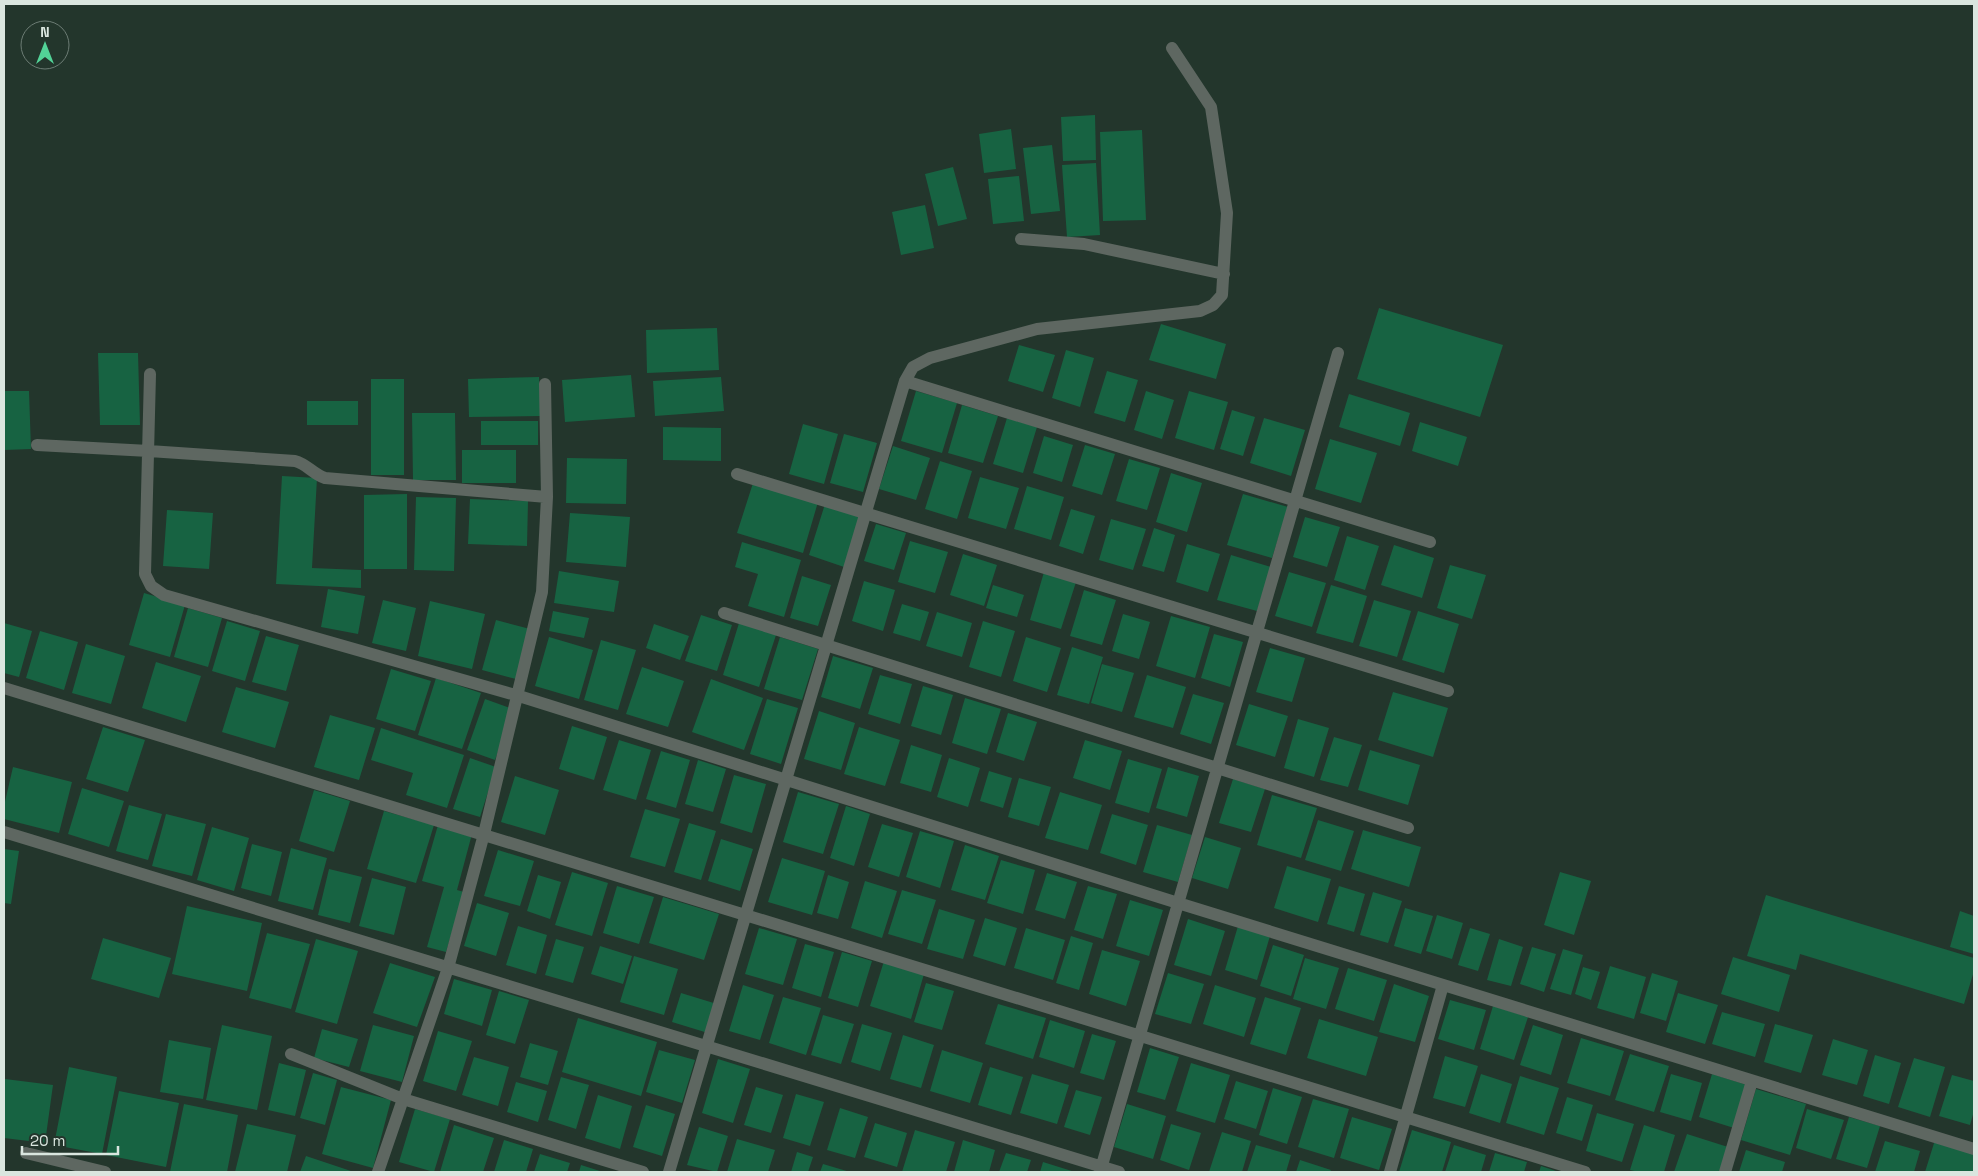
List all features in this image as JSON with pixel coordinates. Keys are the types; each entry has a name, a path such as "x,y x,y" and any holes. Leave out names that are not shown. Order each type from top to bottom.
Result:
{"street":[{"path":"669,1172 905,381 912,367 930,358 1037,329 1200,311 1213,305 1222,295 1227,213 1211,108 1172,48"},
{"path":"1020,239 1084,244 1224,274"},
{"path":"1100,1170 1338,353"},
{"path":"150,374 145,574 151,586 164,595 519,696 1178,903 1974,1149"},
{"path":"905,381 1430,542"},
{"path":"378,1172 448,968 519,696 542,592 548,497 545,384"},
{"path":"37,445 295,461 303,463 316,475 324,478 548,497"},
{"path":"737,474 1448,691"},
{"path":"724,613 1408,828"},
{"path":"4,688 1140,1034 1585,1172"},
{"path":"4,832 1100,1170 1119,1172"},
{"path":"1390,1172 1404,1116 1443,985"},
{"path":"291,1054 403,1099 643,1172"},
{"path":"1726,1172 1752,1081"},
{"path":"26,1152 105,1172"}],"building":[{"path":"1095,115 1096,160 1063,161 1061,117"},
{"path":"1011,129 1016,169 984,173 979,134"},
{"path":"1142,130 1146,220 1103,221 1100,132"},
{"path":"1052,145 1060,211 1031,214 1023,148"},
{"path":"1096,163 1100,235 1067,237 1062,165"},
{"path":"953,167 967,219 938,226 925,174"},
{"path":"1019,176 1024,221 993,224 988,179"},
{"path":"925,205 934,248 901,255 892,212"},
{"path":"1379,308 1503,345 1480,417 1357,379"},
{"path":"1161,324 1226,344 1216,379 1149,360"},
{"path":"717,328 719,370 647,373 646,330"},
{"path":"1019,345 1055,355 1043,392 1008,381"},
{"path":"1066,350 1094,358 1080,407 1052,398"},
{"path":"98,353 138,353 140,425 100,425"},
{"path":"1107,371 1138,380 1125,422 1094,413"},
{"path":"631,375 635,417 565,422 562,380"},
{"path":"539,377 541,416 469,417 468,379"},
{"path":"721,377 724,411 655,416 653,381"},
{"path":"371,379 404,379 404,475 371,475"},
{"path":"4,391 29,391 31,449 4,450"},
{"path":"916,391 957,403 942,453 901,441"},
{"path":"1146,391 1174,400 1162,439 1134,430"},
{"path":"1189,391 1228,402 1214,450 1175,438"},
{"path":"1349,394 1410,413 1400,446 1339,427"},
{"path":"307,401 358,401 358,425 307,425"},
{"path":"962,405 998,416 983,463 948,453"},
{"path":"1232,410 1255,417 1243,456 1220,449"},
{"path":"412,413 455,413 456,480 413,480"},
{"path":"1007,418 1037,427 1023,473 993,464"},
{"path":"1264,418 1305,430 1291,476 1250,463"},
{"path":"481,421 538,421 538,445 481,445"},
{"path":"1420,422 1467,437 1458,466 1412,451"},
{"path":"803,424 838,434 824,484 789,474"},
{"path":"663,427 721,428 721,461 663,460"},
{"path":"844,434 877,443 863,492 830,483"},
{"path":"1044,436 1073,445 1062,482 1033,473"},
{"path":"1330,439 1377,453 1361,503 1315,489"},
{"path":"1085,445 1115,454 1102,495 1072,486"},
{"path":"893,446 930,458 916,500 879,489"},
{"path":"462,450 516,450 516,483 462,483"},
{"path":"567,458 627,459 626,504 566,503"},
{"path":"1129,459 1160,468 1147,510 1116,501"},
{"path":"940,461 972,471 957,519 925,509"},
{"path":"1171,473 1202,483 1187,532 1156,522"},
{"path":"282,476 317,478 312,568 361,570 361,588 276,584"},
{"path":"980,477 1019,488 1006,529 968,518"},
{"path":"753,483 818,502 803,553 737,533"},
{"path":"1027,486 1064,497 1051,540 1014,529"},
{"path":"407,494 407,569 364,569 364,495"},
{"path":"1243,494 1288,507 1272,558 1227,545"},
{"path":"416,497 456,498 454,571 414,570"},
{"path":"470,499 528,501 527,546 468,544"},
{"path":"825,504 861,516 844,567 809,555"},
{"path":"1071,509 1095,516 1083,554 1059,546"},
{"path":"167,510 213,513 209,569 163,566"},
{"path":"570,513 630,517 626,567 566,562"},
{"path":"1305,517 1340,527 1327,567 1293,557"},
{"path":"1111,519 1146,529 1133,570 1099,560"},
{"path":"876,524 906,533 894,570 864,561"},
{"path":"1154,528 1175,535 1164,572 1142,566"},
{"path":"1347,536 1379,546 1365,590 1334,580"},
{"path":"910,541 948,552 935,593 898,582"},
{"path":"742,542 801,560 784,617 748,606 758,574 735,567"},
{"path":"1187,544 1220,554 1208,592 1176,582"},
{"path":"1394,545 1434,558 1422,598 1381,585"},
{"path":"963,554 997,565 984,606 950,595"},
{"path":"1231,555 1271,567 1257,611 1217,600"},
{"path":"1450,565 1486,575 1472,619 1437,608"},
{"path":"559,571 619,581 614,612 554,603"},
{"path":"1044,572 1076,582 1061,629 1030,620"},
{"path":"1289,572 1326,583 1312,627 1275,616"},
{"path":"802,576 831,585 818,626 790,618"},
{"path":"864,581 895,590 883,631 852,621"},
{"path":"993,585 1024,595 1017,617 986,608"},
{"path":"1331,585 1367,596 1353,643 1316,633"},
{"path":"328,589 365,596 358,634 321,627"},
{"path":"1084,590 1116,600 1102,645 1070,636"},
{"path":"144,593 185,605 170,657 129,645"},
{"path":"383,600 416,608 406,651 372,643"},
{"path":"1374,600 1411,611 1397,657 1359,646"},
{"path":"430,601 485,614 472,669 418,656"},
{"path":"902,604 929,612 920,641 893,633"},
{"path":"188,608 222,618 208,667 174,657"},
{"path":"553,611 589,618 584,638 549,631"},
{"path":"1418,611 1459,624 1444,673 1402,660"},
{"path":"937,612 972,623 962,657 926,646"},
{"path":"1123,614 1150,622 1139,659 1112,651"},
{"path":"701,615 732,625 717,671 685,661"},
{"path":"1171,616 1210,627 1195,678 1156,666"},
{"path":"496,620 530,629 516,679 482,670"},
{"path":"227,621 260,631 245,681 212,671"},
{"path":"983,621 1015,631 1001,677 969,667"},
{"path":"4,623 32,631 19,677 4,673"},
{"path":"739,623 776,635 759,687 723,675"},
{"path":"654,624 689,636 680,660 646,648"},
{"path":"40,631 78,642 64,690 26,678"},
{"path":"1214,634 1243,642 1230,687 1201,678"},
{"path":"266,636 299,645 286,691 252,682"},
{"path":"549,637 593,650 579,699 535,686"},
{"path":"780,637 818,649 802,700 764,689"},
{"path":"1026,637 1061,648 1047,692 1013,681"},
{"path":"601,640 636,650 618,710 584,700"},
{"path":"86,644 125,656 111,704 72,693"},
{"path":"1072,647 1103,657 1089,704 1057,695"},
{"path":"1270,648 1305,658 1292,702 1256,692"},
{"path":"833,656 873,668 860,709 821,697"},
{"path":"156,662 201,676 186,722 142,708"},
{"path":"1102,664 1134,673 1122,712 1091,703"},
{"path":"642,667 684,681 668,727 626,714"},
{"path":"391,669 431,681 415,731 376,719"},
{"path":"880,675 912,684 900,724 868,714"},
{"path":"1147,675 1186,687 1173,728 1134,717"},
{"path":"436,678 481,693 462,749 418,735"},
{"path":"711,679 763,698 744,750 692,732"},
{"path":"923,686 953,695 941,735 911,726"},
{"path":"236,687 289,702 275,748 222,732"},
{"path":"1393,692 1448,708 1433,757 1378,740"},
{"path":"1193,694 1224,703 1211,744 1180,734"},
{"path":"965,698 1001,709 987,754 952,743"},
{"path":"485,699 513,709 495,760 467,750"},
{"path":"767,699 798,708 781,764 750,754"},
{"path":"1249,704 1288,716 1275,757 1236,745"},
{"path":"819,711 855,723 841,770 804,759"},
{"path":"1008,713 1037,722 1024,761 996,752"},
{"path":"330,715 375,728 359,780 314,767"},
{"path":"1298,719 1329,728 1314,777 1284,768"},
{"path":"572,726 607,737 594,780 559,769"},
{"path":"103,727 145,740 128,792 86,779"},
{"path":"859,727 900,740 885,786 844,774"},
{"path":"381,728 464,755 447,808 406,795 413,773 371,760"},
{"path":"1334,737 1362,745 1348,787 1320,780"},
{"path":"619,740 651,750 636,800 603,790"},
{"path":"1085,740 1122,751 1110,790 1073,778"},
{"path":"911,745 942,755 931,792 900,783"},
{"path":"1370,750 1420,765 1408,805 1358,790"},
{"path":"661,751 690,760 676,808 646,799"},
{"path":"470,758 496,767 480,817 453,809"},
{"path":"949,758 980,768 968,807 937,797"},
{"path":"1128,759 1162,769 1149,813 1115,803"},
{"path":"698,760 726,769 713,812 685,804"},
{"path":"13,767 72,782 59,833 4,819 4,806"},
{"path":"1168,767 1199,776 1187,817 1156,808"},
{"path":"989,771 1012,778 1003,808 980,801"},
{"path":"734,775 766,784 752,833 720,823"},
{"path":"515,776 559,790 545,835 501,822"},
{"path":"1019,778 1051,787 1039,826 1008,817"},
{"path":"1233,779 1265,789 1251,832 1219,823"},
{"path":"82,788 124,801 109,847 68,834"},
{"path":"314,790 350,801 334,852 299,841"},
{"path":"798,792 839,804 823,854 783,842"},
{"path":"1060,792 1102,805 1088,850 1045,838"},
{"path":"1272,795 1317,808 1301,858 1257,845"},
{"path":"129,805 162,814 148,860 116,851"},
{"path":"846,806 870,814 854,866 830,858"},
{"path":"645,809 680,819 665,867 630,857"},
{"path":"384,811 434,825 416,883 367,869"},
{"path":"166,814 206,824 192,876 152,866"},
{"path":"1112,814 1148,825 1136,865 1100,853"},
{"path":"1318,820 1354,831 1341,871 1305,860"},
{"path":"689,823 716,831 701,880 674,872"},
{"path":"882,824 913,833 899,877 868,867"},
{"path":"438,825 472,834 457,890 464,892 446,952 427,947 444,887 422,881"},
{"path":"1157,825 1192,835 1178,882 1143,872"},
{"path":"212,827 249,838 234,891 197,880"},
{"path":"1363,830 1421,847 1409,887 1351,869"},
{"path":"920,831 954,841 940,888 906,877"},
{"path":"1205,837 1241,848 1228,889 1192,878"},
{"path":"721,839 753,849 740,891 708,881"},
{"path":"252,844 282,852 271,896 241,888"},
{"path":"965,845 999,856 985,900 951,890"},
{"path":"291,848 327,858 313,910 278,901"},
{"path":"4,849 19,851 11,904 4,903"},
{"path":"498,850 534,861 520,906 484,896"},
{"path":"782,858 825,871 812,915 768,902"},
{"path":"1001,860 1035,870 1023,914 987,903"},
{"path":"1287,866 1331,879 1318,922 1274,908"},
{"path":"329,869 362,877 350,923 318,915"},
{"path":"572,872 608,883 592,936 555,925"},
{"path":"1560,872 1591,881 1574,935 1544,925"},
{"path":"1047,873 1077,882 1065,919 1035,910"},
{"path":"538,875 561,882 550,919 527,911"},
{"path":"828,875 849,882 838,919 817,913"},
{"path":"372,878 406,887 394,935 359,926"},
{"path":"865,881 897,891 882,938 851,928"},
{"path":"617,886 654,897 639,944 603,933"},
{"path":"1088,886 1117,894 1103,939 1074,930"},
{"path":"1339,886 1365,894 1354,932 1327,924"},
{"path":"902,890 936,900 922,944 888,934"},
{"path":"1373,892 1402,901 1388,943 1360,935"},
{"path":"1766,895 1974,958 1974,971 1964,1004 1800,954 1796,970 1747,956"},
{"path":"663,897 719,914 704,960 649,943"},
{"path":"1130,900 1163,910 1149,956 1116,946"},
{"path":"477,903 509,913 496,956 464,946"},
{"path":"187,906 262,923 247,991 172,974"},
{"path":"1405,908 1433,916 1421,954 1394,946"},
{"path":"939,909 975,920 963,959 927,949"},
{"path":"1960,911 1974,916 1974,954 1950,947"},
{"path":"1437,915 1463,923 1452,959 1426,951"},
{"path":"985,918 1017,928 1005,966 973,956"},
{"path":"1188,919 1225,931 1211,976 1174,965"},
{"path":"518,926 547,935 536,974 506,965"},
{"path":"1238,926 1270,936 1257,980 1225,970"},
{"path":"759,928 797,939 783,985 745,974"},
{"path":"1026,928 1065,940 1053,980 1014,968"},
{"path":"1470,928 1490,934 1478,971 1458,965"},
{"path":"267,933 310,944 291,1009 249,998"},
{"path":"1071,936 1093,943 1079,990 1056,983"},
{"path":"103,938 171,958 159,998 91,979"},
{"path":"316,939 358,951 337,1024 295,1012"},
{"path":"556,939 584,947 573,983 545,975"},
{"path":"1499,939 1523,947 1511,986 1487,980"},
{"path":"805,944 834,952 821,997 792,988"},
{"path":"1273,945 1304,955 1291,996 1260,986"},
{"path":"600,946 632,956 623,984 591,974"},
{"path":"1532,947 1556,954 1544,992 1520,984"},
{"path":"1563,949 1583,955 1571,995 1550,989"},
{"path":"1102,950 1140,961 1126,1006 1089,994"},
{"path":"842,952 872,961 858,1007 828,998"},
{"path":"634,956 678,969 664,1015 620,1002"},
{"path":"1733,957 1790,975 1779,1012 1721,994"},
{"path":"1305,958 1339,968 1326,1009 1293,999"},
{"path":"884,961 924,974 911,1019 870,1006"},
{"path":"390,963 435,977 417,1027 373,1013"},
{"path":"1610,966 1646,977 1634,1019 1597,1008"},
{"path":"1583,967 1600,972 1591,1000 1575,994"},
{"path":"1348,968 1387,980 1374,1021 1335,1009"},
{"path":"1168,973 1204,984 1191,1024 1155,1014"},
{"path":"1652,973 1678,981 1666,1021 1640,1013"},
{"path":"454,979 492,990 482,1026 444,1014"},
{"path":"926,983 954,991 942,1030 914,1022"},
{"path":"1394,984 1429,996 1415,1042 1379,1032"},
{"path":"743,985 774,995 760,1040 729,1031"},
{"path":"1215,985 1256,998 1244,1037 1203,1024"},
{"path":"499,991 529,1000 515,1044 486,1035"},
{"path":"681,993 717,1004 708,1033 672,1022"},
{"path":"1678,993 1718,1005 1705,1044 1666,1032"},
{"path":"783,997 821,1008 806,1055 769,1043"},
{"path":"1265,997 1301,1008 1286,1055 1250,1044"},
{"path":"1450,1000 1486,1010 1474,1050 1438,1039"},
{"path":"998,1004 1046,1018 1033,1059 985,1044"},
{"path":"1493,1006 1528,1017 1514,1060 1480,1049"},
{"path":"1722,1012 1765,1024 1755,1057 1712,1044"},
{"path":"823,1015 854,1024 841,1064 811,1055"},
{"path":"578,1018 657,1042 641,1096 562,1072"},
{"path":"1319,1019 1378,1037 1366,1076 1307,1058"},
{"path":"1050,1020 1085,1031 1074,1068 1039,1057"},
{"path":"862,1024 892,1033 880,1071 851,1062"},
{"path":"1775,1024 1813,1035 1801,1073 1764,1062"},
{"path":"222,1025 272,1036 257,1110 206,1100"},
{"path":"373,1025 414,1036 402,1082 360,1071"},
{"path":"1533,1025 1563,1035 1551,1075 1520,1065"},
{"path":"322,1029 358,1039 349,1067 314,1058"},
{"path":"438,1031 472,1041 456,1091 423,1081"},
{"path":"1092,1034 1116,1041 1104,1080 1080,1073"},
{"path":"903,1035 934,1045 921,1088 890,1079"},
{"path":"1581,1038 1624,1051 1610,1096 1567,1083"},
{"path":"1833,1039 1868,1050 1857,1085 1822,1075"},
{"path":"169,1040 211,1048 203,1099 160,1092"},
{"path":"530,1043 558,1051 548,1085 520,1077"},
{"path":"1150,1048 1179,1057 1165,1100 1137,1092"},
{"path":"659,1050 695,1060 682,1103 646,1092"},
{"path":"942,1050 983,1063 970,1103 930,1091"},
{"path":"1630,1054 1669,1066 1654,1112 1615,1100"},
{"path":"1875,1055 1901,1063 1889,1104 1863,1096"},
{"path":"1445,1056 1478,1066 1465,1107 1433,1098"},
{"path":"474,1057 509,1067 498,1106 462,1095"},
{"path":"1914,1058 1945,1067 1930,1117 1898,1107"},
{"path":"718,1059 750,1069 733,1123 702,1113"},
{"path":"279,1063 306,1070 295,1116 268,1110"},
{"path":"1191,1063 1230,1075 1215,1123 1176,1111"},
{"path":"69,1067 117,1077 102,1154 54,1145"},
{"path":"990,1067 1023,1077 1011,1115 978,1105"},
{"path":"313,1073 337,1080 325,1125 300,1118"},
{"path":"1032,1074 1069,1085 1057,1124 1020,1113"},
{"path":"1481,1074 1512,1084 1500,1123 1469,1113"},
{"path":"1671,1074 1702,1083 1691,1121 1660,1112"},
{"path":"1712,1074 1747,1085 1734,1128 1699,1117"},
{"path":"1952,1075 1974,1081 1974,1111 1970,1125 1939,1116"},
{"path":"1520,1076 1559,1088 1544,1135 1506,1123"},
{"path":"561,1077 589,1085 576,1129 548,1120"},
{"path":"5,1079 53,1085 45,1143 4,1138"},
{"path":"1236,1081 1268,1091 1256,1129 1224,1119"},
{"path":"516,1082 547,1091 538,1122 507,1112"},
{"path":"341,1087 391,1100 373,1168 322,1154"},
{"path":"756,1087 783,1095 771,1133 744,1125"},
{"path":"1273,1088 1302,1097 1287,1144 1259,1135"},
{"path":"1756,1089 1806,1104 1790,1155 1741,1140"},
{"path":"1076,1090 1102,1097 1090,1135 1064,1127"},
{"path":"119,1091 179,1103 166,1167 106,1155"},
{"path":"796,1094 824,1102 810,1146 783,1138"},
{"path":"598,1095 632,1106 620,1149 585,1138"},
{"path":"1567,1097 1593,1105 1582,1141 1556,1133"},
{"path":"1313,1099 1349,1109 1334,1158 1298,1147"},
{"path":"184,1104 238,1115 227,1172 170,1172"},
{"path":"1127,1104 1166,1116 1153,1159 1114,1147"},
{"path":"646,1105 675,1114 662,1156 633,1147"},
{"path":"840,1108 868,1117 855,1158 827,1150"},
{"path":"415,1109 450,1119 434,1172 399,1162"},
{"path":"1807,1109 1844,1120 1831,1159 1796,1148"},
{"path":"1597,1113 1634,1124 1622,1162 1586,1151"},
{"path":"1352,1117 1392,1129 1379,1170 1340,1158"},
{"path":"1849,1117 1880,1126 1867,1168 1836,1159"},
{"path":"875,1123 907,1133 897,1167 864,1157"},
{"path":"247,1124 296,1135 287,1172 235,1172"},
{"path":"1171,1124 1201,1133 1189,1170 1160,1160"},
{"path":"454,1125 494,1138 483,1172 440,1172"},
{"path":"1644,1125 1675,1135 1664,1172 1630,1170"},
{"path":"699,1127 728,1136 717,1172 687,1165"},
{"path":"915,1130 955,1142 946,1172 902,1172"},
{"path":"1412,1130 1451,1142 1442,1172 1399,1172"},
{"path":"1222,1132 1251,1141 1242,1172 1209,1172"},
{"path":"1687,1134 1728,1147 1720,1172 1674,1172"},
{"path":"737,1139 775,1150 768,1172 727,1172"},
{"path":"504,1140 533,1149 526,1172 494,1172"},
{"path":"963,1140 995,1150 989,1172 954,1172"},
{"path":"1935,1140 1974,1153 1973,1172 1925,1172"},
{"path":"1885,1141 1920,1151 1914,1172 1875,1172"},
{"path":"1256,1145 1291,1155 1286,1172 1247,1172"},
{"path":"1454,1145 1486,1155 1481,1172 1445,1172"},
{"path":"1746,1150 1785,1162 1782,1172 1739,1172"},
{"path":"797,1152 813,1157 808,1172 791,1172"},
{"path":"1006,1153 1031,1160 1027,1172 999,1172"},
{"path":"1495,1153 1527,1162 1524,1172 1489,1172"},
{"path":"540,1154 570,1163 567,1172 534,1172"},
{"path":"306,1156 354,1172 300,1172"},
{"path":"1300,1160 1331,1170 1330,1172 1296,1172"},
{"path":"1043,1162 1075,1172 1040,1172"},
{"path":"823,1164 850,1172 820,1172"},
{"path":"581,1165 603,1172 579,1172"},
{"path":"1541,1166 1559,1172 1539,1172"}]}
